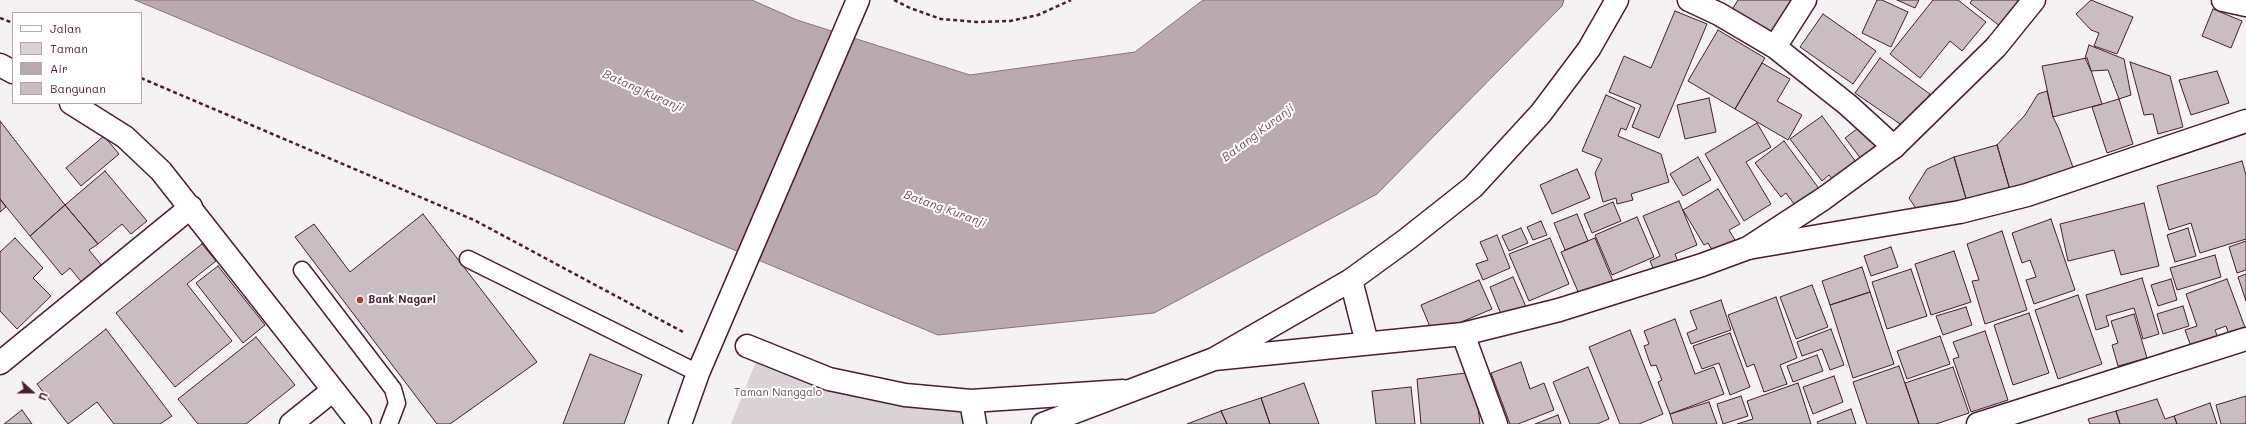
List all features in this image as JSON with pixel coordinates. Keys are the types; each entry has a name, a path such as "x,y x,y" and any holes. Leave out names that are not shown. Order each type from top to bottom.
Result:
{"street":[{"path":"680,424 698,373 712,344 858,0"},
{"path":"1043,424 1214,358 1351,280 1473,187 1541,113 1589,48 1617,0"},
{"path":"1689,0 1719,14 1775,47 1848,105 1894,147"},
{"path":"1775,47 1805,0"},
{"path":"1748,248 1823,199 1894,147 1996,47 2034,0"},
{"path":"2223,0 2246,4"},
{"path":"0,65 12,71"},
{"path":"73,104 125,137 161,171 332,391 360,424"},
{"path":"1214,358 1463,334 1559,310 1702,265 1748,248 1960,212 2005,201 2246,121"},
{"path":"0,363 191,208"},
{"path":"1351,280 1367,343"},
{"path":"1463,334 1496,424"},
{"path":"1978,424 2246,339"},
{"path":"747,346 829,379 905,395 971,401 1126,391"},
{"path":"291,424 332,391"},
{"path":"971,401 974,424"}],"lane":[{"path":"468,259 698,373"},
{"path":"302,270 393,389 397,403 389,424"}],"path":[{"path":"894,0 910,8 942,19 977,22 1010,20 1038,15 1071,0"},
{"path":"0,18 12,23"},
{"path":"142,78 474,220 681,332 712,344"}],"green space":[{"name":"Taman Nanggalo","path":"760,351 829,379 965,400 962,424 731,424"}],"water":[{"name":"Batang Kuranji","path":"135,0 752,0 797,20 970,75 1135,52 1203,0 1564,0 1562,6 1377,194 1154,313 938,335"}],"building":[{"path":"1738,0 1799,0 1775,40 1730,13"},
{"path":"1877,0 1882,0 1908,12 1891,47 1862,33"},
{"path":"1897,0 1919,0 1915,8"},
{"path":"1933,0 1958,0 1986,22 1962,51 1950,41 1920,78 1890,54"},
{"path":"1972,0 2025,0 2005,30 1970,3"},
{"path":"2091,0 2133,17 2117,54 2094,46 2099,33 2091,30 2076,14"},
{"path":"2213,9 2242,21 2231,48 2202,36"},
{"path":"1675,11 1707,24 1659,138 1632,127 1641,105 1609,92 1624,56 1651,68"},
{"path":"1823,14 1876,51 1853,84 1800,47"},
{"path":"1718,30 1765,58 1735,109 1688,81"},
{"path":"2089,45 2124,59 2131,95 2119,99 2108,70 2091,71 2085,58"},
{"path":"1880,58 1930,94 1906,128 1855,93"},
{"path":"2087,58 2102,104 2053,117 2042,66"},
{"path":"2130,62 2170,76 2183,127 2158,134 2153,114 2144,115"},
{"path":"1762,63 1790,79 1777,101 1802,115 1788,140 1735,109"},
{"path":"2217,71 2229,103 2191,115 2179,80"},
{"path":"2047,91 2053,117 2074,170 2010,190 1997,145 2025,115 2038,94"},
{"path":"1606,95 1635,108 1626,130 1621,128 1618,136 1661,154 1669,182 1631,194 1633,200 1617,204 1616,198 1603,202 1595,173 1602,159 1582,151"},
{"path":"1709,98 1716,132 1685,139 1677,105"},
{"path":"2119,99 2133,144 2107,153 2092,107"},
{"path":"1822,116 1859,166 1836,184 1829,175 1822,181 1790,139"},
{"path":"0,121 65,205 30,236 0,199"},
{"path":"1757,123 1771,147 1746,162 1771,204 1744,221 1705,154"},
{"path":"1865,123 1885,149 1865,164 1845,138"},
{"path":"104,136 119,154 81,186 66,168"},
{"path":"1784,141 1820,190 1797,208 1786,193 1781,197 1755,163"},
{"path":"1997,145 2010,190 1967,202 1954,157"},
{"path":"1698,157 1711,180 1683,196 1670,174"},
{"path":"1954,157 1967,202 1921,216 1909,198 1927,169"},
{"path":"2242,161 2246,175 2246,239 2200,253 2191,223 2169,230 2157,186"},
{"path":"1577,169 1590,198 1552,214 1540,185"},
{"path":"105,171 147,221 131,234 122,224 98,244 65,205"},
{"path":"1718,189 1740,224 1729,230 1735,240 1714,253 1708,243 1704,245 1683,210"},
{"path":"0,199 6,207 0,212"},
{"path":"1679,201 1697,245 1675,254 1680,267 1657,277 1650,261 1660,256 1643,216"},
{"path":"1613,202 1621,221 1592,233 1584,214"},
{"path":"2144,203 2159,266 2121,275 2114,250 2068,261 2060,224"},
{"path":"65,205 98,244 89,250 103,267 83,284 70,268 62,275 30,236"},
{"path":"423,214 537,362 450,424 437,424 295,237 314,224 350,272"},
{"path":"1577,214 1588,241 1565,250 1554,223"},
{"path":"1637,217 1654,257 1612,275 1595,235"},
{"path":"2051,219 2075,290 2034,304 2026,280 2036,277 2030,260 2022,263 2012,233"},
{"path":"1541,221 1547,235 1533,240 1527,227"},
{"path":"1521,228 1528,243 1509,251 1502,236"},
{"path":"2188,228 2196,256 2175,262 2167,235"},
{"path":"2002,231 2027,310 1985,324 1972,281 1979,280 1967,244"},
{"path":"1497,235 1510,268 1483,280 1476,264 1488,260 1480,242"},
{"path":"15,238 43,268 33,278 51,296 17,329 0,311 0,252"},
{"path":"1550,238 1569,284 1529,301 1509,254"},
{"path":"1595,238 1615,286 1582,301 1561,252"},
{"path":"2246,241 2246,270 2237,273 2229,247"},
{"path":"202,244 216,261 187,284 232,341 175,387 116,313"},
{"path":"1891,247 1898,267 1871,276 1864,256"},
{"path":"1954,251 1971,302 1931,315 1915,264"},
{"path":"2215,255 2221,277 2177,290 2170,268"},
{"path":"218,266 265,325 243,343 196,283"},
{"path":"1862,267 1870,292 1830,305 1822,281"},
{"path":"1911,269 1927,316 1887,329 1872,282"},
{"path":"2246,274 2246,301 2238,277"},
{"path":"1513,277 1527,309 1503,319 1490,287"},
{"path":"2142,278 2159,334 2143,339 2134,308 2106,316 2109,326 2096,330 2086,295"},
{"path":"2171,279 2177,300 2158,306 2151,285"},
{"path":"2227,279 2246,330 2231,340 2226,326 2215,330 2220,343 2193,352 2185,330 2197,326 2186,294"},
{"path":"1479,280 1492,309 1433,334 1421,305"},
{"path":"1812,285 1828,327 1796,339 1780,297"},
{"path":"1870,292 1894,364 1853,378 1830,305"},
{"path":"2078,295 2102,364 2058,379 2035,310"},
{"path":"1776,297 1797,358 1780,365 1787,384 1764,392 1754,364 1747,367 1728,315"},
{"path":"1721,300 1731,330 1691,344 1687,333 1697,329 1690,311"},
{"path":"2183,306 2189,326 2163,334 2157,314"},
{"path":"1966,307 1972,325 1943,335 1936,316"},
{"path":"2029,313 2049,373 2013,385 1994,325"},
{"path":"2134,314 2147,358 2118,366 2112,345 2118,343 2111,321"},
{"path":"1675,319 1695,374 1714,367 1724,394 1670,414 1658,382 1662,380 1656,365 1651,366 1644,346 1649,344 1644,331"},
{"path":"106,329 172,416 160,424 114,424 97,402 68,424 37,384"},
{"path":"1831,329 1844,365 1830,370 1822,349 1802,356 1797,342"},
{"path":"1630,330 1663,414 1639,424 1620,424 1589,347"},
{"path":"1985,331 2008,400 1971,412 1953,359 1959,357 1953,342"},
{"path":"1730,333 1750,387 1730,395 1719,363 1702,369 1693,346"},
{"path":"1940,336 1950,364 1907,379 1897,351"},
{"path":"256,337 295,385 246,424 198,424 178,399"},
{"path":"590,354 642,375 624,424 563,424"},
{"path":"1817,355 1823,371 1793,382 1787,366"},
{"path":"1521,362 1530,389 1544,383 1554,410 1518,424 1510,424 1491,373"},
{"path":"1899,366 1919,424 1867,424 1853,382"},
{"path":"1588,367 1609,419 1597,424 1570,424 1553,382"},
{"path":"1953,367 1969,413 1936,424 1919,424 1905,383"},
{"path":"1474,372 1480,424 1421,424 1417,379"},
{"path":"1834,376 1843,402 1813,414 1803,387"},
{"path":"1304,383 1319,424 1270,424 1261,398"},
{"path":"1798,383 1811,424 1737,424 1753,419 1747,401"},
{"path":"1411,387 1415,424 1376,424 1372,391"},
{"path":"1741,396 1748,416 1723,424 1717,404"},
{"path":"2246,396 2246,424 2221,424 2216,405"},
{"path":"1261,398 1270,424 1227,424 1221,411"},
{"path":"2157,399 2165,419 2174,416 2177,424 2120,424 2116,411"},
{"path":"1709,402 1717,424 1673,424 1670,414"},
{"path":"2210,403 2217,424 2177,424 2174,416"},
{"path":"1851,409 1856,424 1818,424 1817,422"},
{"path":"22,410 32,424 4,424"},
{"path":"1221,411 1227,424 1187,424"},
{"path":"2116,411 2120,424 2090,424 2088,419"},
{"path":"1558,415 1561,424 1535,424"}],"place":[{"name":"Bank Nagari","path":"360,300"}]}
